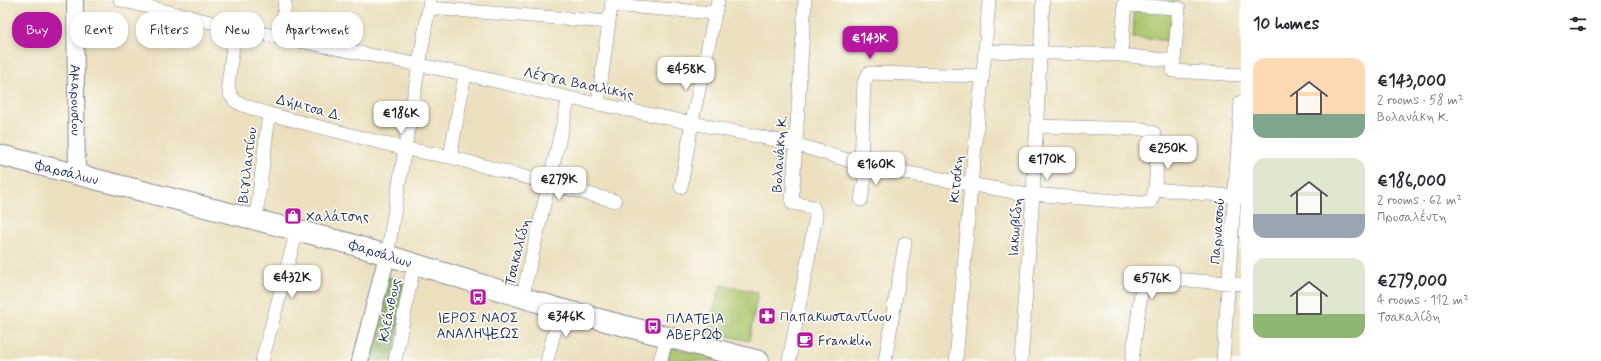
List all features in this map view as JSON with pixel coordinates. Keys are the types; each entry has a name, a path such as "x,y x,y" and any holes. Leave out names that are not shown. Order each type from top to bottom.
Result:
{"main road":[{"name":"Φαρσάλων","path":"0,155 77,176 297,230 560,309 666,338 759,361"}],"street":[{"name":"Αμαρουσίου","path":"75,0 77,176"},
{"name":"Λέγγα Βασιλικής","path":"120,0 211,22"},
{"path":"284,12 285,0"},
{"path":"681,187 692,122 718,0"},
{"name":"Βολανάκη Κ.","path":"789,361 816,216 813,207 791,204 805,0"},
{"name":"Κιτσίκη","path":"956,361 989,0"},
{"name":"Ιακωβίδη","path":"1021,361 1033,194 1043,0"},
{"path":"598,104 611,2 715,13"},
{"path":"1121,55 1125,2 1179,8 1173,71 1241,75"},
{"path":"360,361 387,256 429,4 609,22"},
{"name":"Δήμτσα Δ.","path":"233,48 228,85 230,94 235,101 242,105 269,114 406,149 450,157 615,201"},
{"name":"Λέγγα Βασιλικής","path":"339,48 464,74 568,98 796,144 864,165 971,185 1033,194 1141,203 1150,202 1155,188"},
{"path":"985,51 1121,55 1174,61"},
{"path":"861,200 864,165 864,83 869,73 983,76"},
{"path":"450,157 464,74"},
{"name":"Τσακαλίδη","path":"522,298 550,184 568,98"},
{"name":"Παρνασσού","path":"1222,361 1235,284 1241,102"},
{"name":"Βιγιλαντίου","path":"256,219 269,114"},
{"path":"1037,126 1144,130 1154,133 1156,140 1155,188 1238,197"},
{"path":"262,361 297,230"},
{"path":"886,361 905,243"},
{"name":"Κλεάνθους","path":"395,361 414,264"},
{"path":"1132,361 1143,277 1235,284"},
{"path":"547,361 560,309"},
{"path":"660,361 666,338"}],"green space":[{"path":"1135,0 1178,2 1176,41 1133,38"},
{"path":"387,276 404,283 393,361 365,361"},
{"path":"721,285 758,292 749,341 707,331"},
{"path":"670,347 727,361 667,361"}],"place":[{"name":"Χαλάτσης","path":"293,216"},
{"name":"ΙΕΡΟΣ ΝΑΟΣ ΑΝΑΛΗΨΕΩΣ","path":"478,297"},
{"name":"Παπακωσταντίνου","path":"767,316"},
{"name":"ΠΛΑΤΕΙΑ ΑΒΕΡΩΦ","path":"653,326"},
{"name":"Franklin","path":"805,340"}]}
